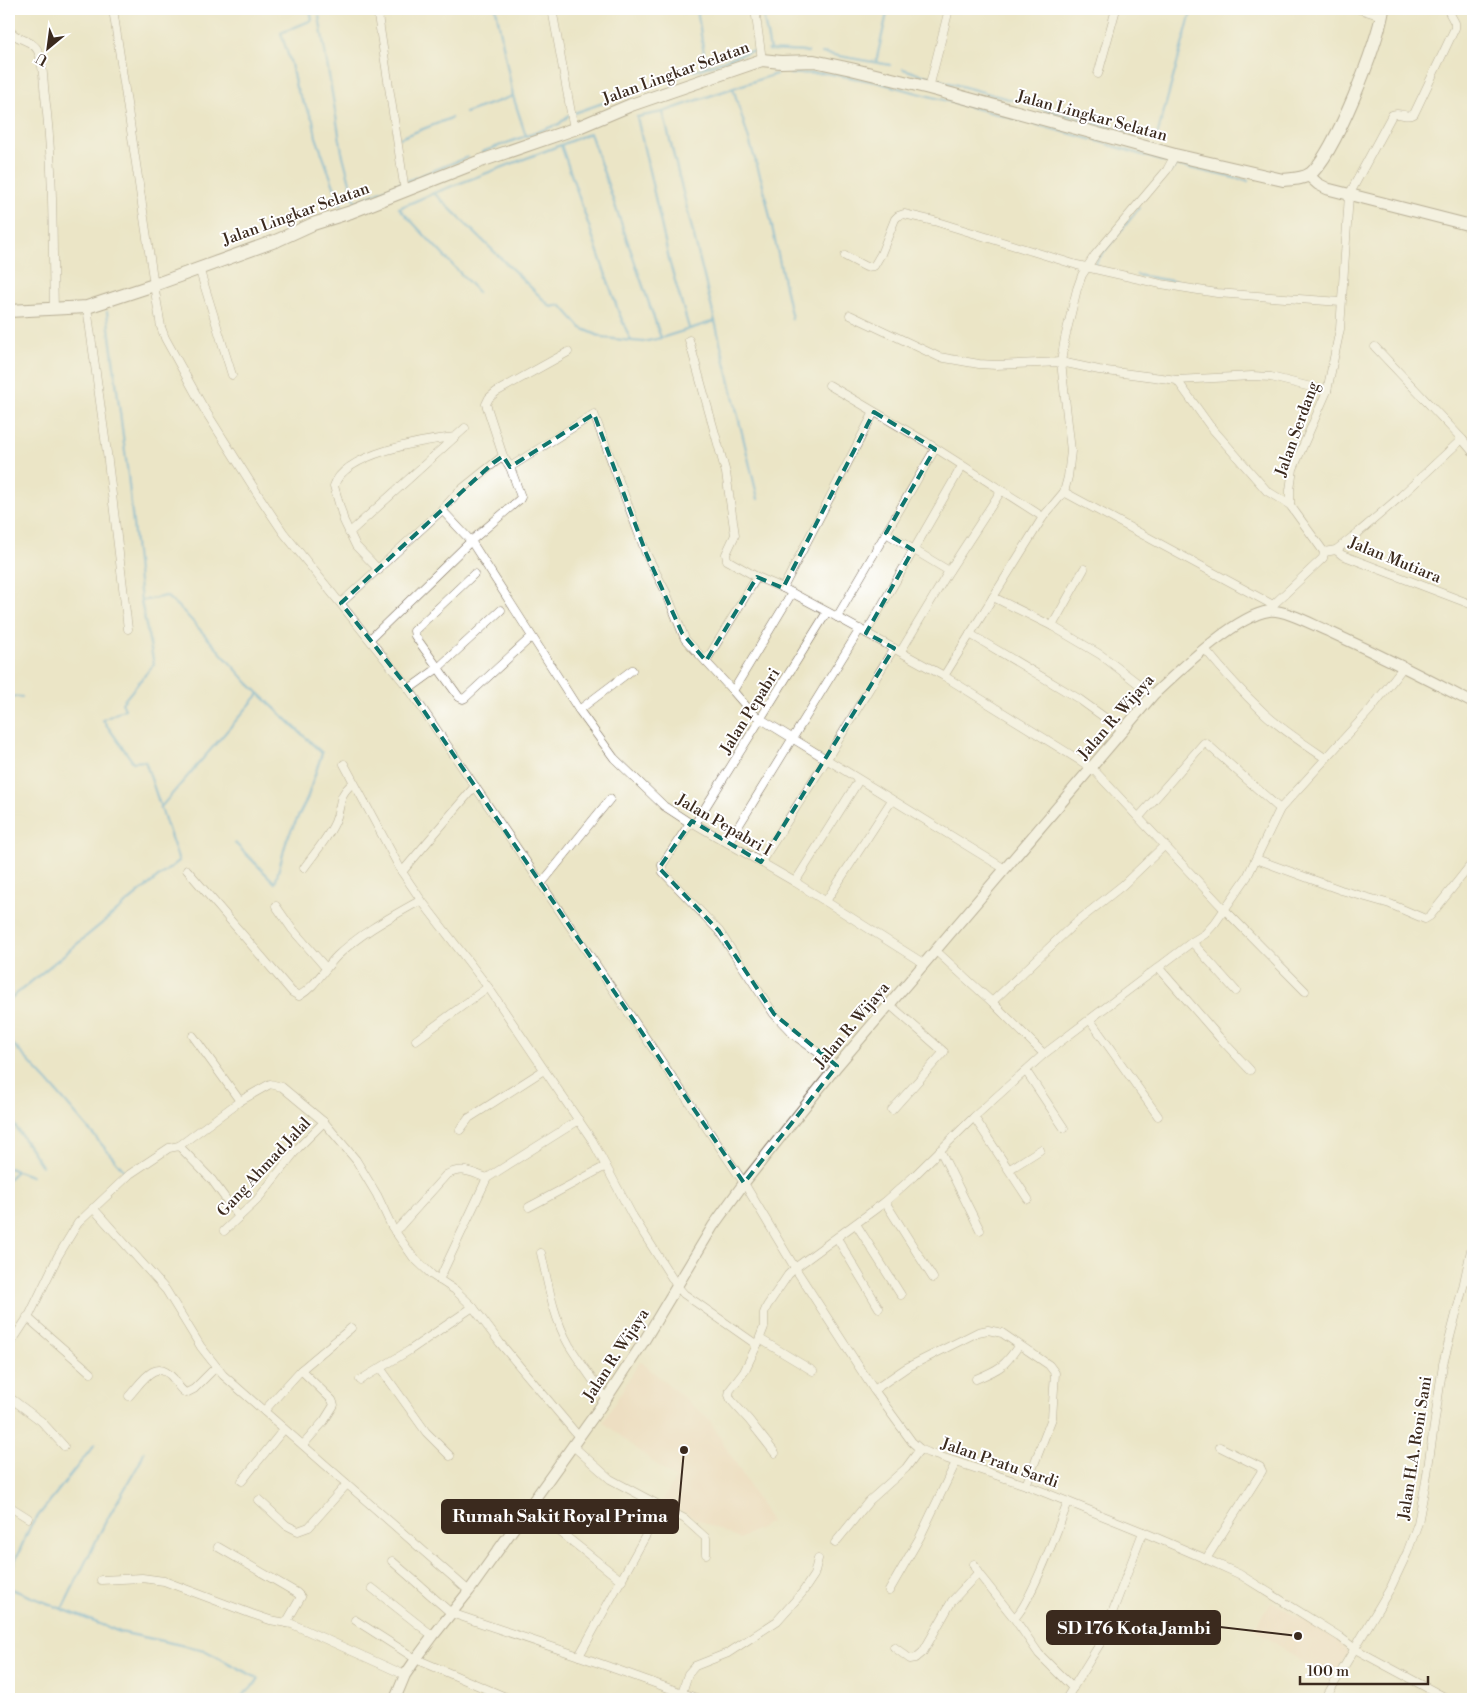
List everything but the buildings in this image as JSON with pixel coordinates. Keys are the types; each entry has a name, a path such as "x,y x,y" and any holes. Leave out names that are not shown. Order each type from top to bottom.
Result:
{"highway":[{"path":"1308,175 1328,152 1346,115 1370,56 1383,12"},
{"name":"Jalan Lingkar Selatan","path":"9,311 87,307 154,285 278,240 313,224 351,212 478,162 574,129 631,105 762,60 781,62 814,61 930,88 1175,155 1284,180 1308,175"}],"main road":[{"path":"1308,175 1318,184 1349,195 1473,226"}],"street":[{"name":"Jalan Pratu Sardi","path":"113,9 161,328 203,407 283,532 342,603 409,689 744,1183 874,1390 901,1428 920,1449 1026,1485 1143,1532 1239,1574 1340,1636 1355,1648 1448,1699"},
{"path":"377,9 405,191"},
{"path":"552,9 574,129"},
{"path":"754,9 762,60"},
{"path":"930,88 949,9"},
{"path":"1098,74 1116,9"},
{"path":"1358,9 1383,12"},
{"path":"1349,195 1392,115 1396,113 1410,116 1414,114 1455,28 1455,23 1449,12"},
{"path":"9,29 15,37 34,45 38,51 41,64 49,125 54,310"},
{"path":"944,676 1043,517 1064,492 1071,451 1061,362 1077,289 1086,267 1167,170 1175,155"},
{"name":"Jalan Serdang","path":"1290,505 1293,469 1327,391 1340,329 1349,195"},
{"path":"844,256 866,266 874,266 881,254 895,218 904,214 934,221 1086,267 1161,284 1218,293 1341,302"},
{"path":"199,268 232,375"},
{"path":"87,307 107,452 128,629"},
{"path":"850,315 939,357 996,366 1061,362 1099,370 1177,380 1252,376 1271,377 1327,391"},
{"path":"689,340 726,473 735,535 726,558 734,565 838,617 944,676 1092,768 1224,909 1305,991"},
{"path":"1375,347 1473,452"},
{"path":"370,639 471,541 520,500 521,497 510,467 503,456 486,404 489,398 496,392 568,352"},
{"path":"1177,380 1210,426 1266,491 1290,505 1324,552 1323,558 1272,608"},
{"path":"829,386 935,448 1043,517"},
{"path":"783,588 874,412"},
{"path":"510,467 594,414 646,553 666,592 682,633 688,643 752,713 761,720 1005,869"},
{"path":"349,533 465,428"},
{"path":"379,570 356,546 349,533 334,486 336,481 352,464 403,445 455,436"},
{"path":"1324,552 1336,550 1359,532 1462,439"},
{"path":"838,617 935,448"},
{"path":"342,603 442,510 458,492 503,456"},
{"path":"728,844 792,738 914,550 962,466"},
{"path":"761,862 1001,491"},
{"path":"1064,492 1272,608 1294,616 1404,666 1473,703"},
{"name":"Jalan Pepabri I","path":"442,510 471,541 579,710 614,758 664,806 795,882 924,963"},
{"path":"886,533 949,571"},
{"name":"Jalan Mutiara","path":"1336,550 1342,555 1471,604"},
{"path":"1052,626 1084,569"},
{"path":"474,574 414,632 459,697 464,699 528,640"},
{"path":"706,661 757,577"},
{"path":"733,691 792,593"},
{"path":"1471,604 1473,595"},
{"path":"993,597 1052,626 1101,655 1153,695"},
{"name":"Jalan R. Wijaya","path":"394,1699 405,1675 432,1636 469,1591 530,1508 606,1399 644,1341 713,1226 744,1183 836,1066 1153,695 1190,661 1232,628 1255,614 1272,608"},
{"path":"409,689 438,668 501,610"},
{"name":"Jalan Pepabri","path":"827,612 761,720 661,869 719,932 774,1014 794,1034 836,1066"},
{"path":"970,634 1079,700 1122,730"},
{"path":"1205,649 1224,673 1264,713 1295,738 1325,758"},
{"path":"775,1452 750,1420 731,1400 729,1395 730,1390 744,1372 758,1342 764,1326 765,1310 788,1275 885,1202 974,1117 1044,1054 1205,934 1247,877 1280,809 1370,710 1404,666"},
{"path":"579,710 632,670"},
{"path":"1139,817 1206,743 1280,809"},
{"path":"344,764 402,872 488,988 579,1120 592,1140 632,1215 677,1286 684,1294 758,1342 813,1371"},
{"path":"795,882 859,780"},
{"path":"304,868 336,821 341,797 353,783"},
{"path":"402,872 475,786"},
{"path":"541,884 610,800"},
{"path":"826,901 892,800"},
{"path":"992,1002 1074,924 1123,884 1165,845"},
{"path":"1256,859 1341,890 1390,904 1422,918 1430,916 1473,862"},
{"path":"187,870 292,992 299,996 303,994 337,956 373,926 421,900"},
{"path":"276,906 292,929 326,968"},
{"path":"1192,942 1236,992"},
{"path":"935,950 992,1002 1044,1054"},
{"path":"1160,968 1250,1070"},
{"path":"416,1040 488,988"},
{"path":"889,1004 944,1052 892,1110"},
{"path":"1090,1020 1158,1116"},
{"path":"193,1036 240,1101"},
{"path":"460,1130 469,1118 544,1070"},
{"path":"1026,1072 1064,1128"},
{"path":"9,1346 27,1317 58,1256 78,1223 130,1174 169,1148 179,1146 240,1101 270,1084 282,1087 324,1122 356,1160 377,1195 395,1232 413,1257 473,1307 500,1343 579,1436"},
{"path":"974,1117 1028,1199"},
{"path":"439,1280 487,1178 579,1120"},
{"name":"Gang Ahmad Jalal","path":"224,1231 257,1200 298,1148 324,1122"},
{"path":"179,1146 212,1180 239,1217"},
{"path":"940,1150 980,1230"},
{"path":"1010,1169 1040,1150"},
{"path":"529,1207 606,1166"},
{"path":"395,1232 446,1175 460,1169 487,1178"},
{"path":"885,1202 933,1278"},
{"path":"93,1208 166,1290 201,1347 223,1375 469,1591"},
{"path":"856,1224 900,1295"},
{"path":"837,1238 879,1308"},
{"name":"Jalan H.A. Roni Sani","path":"1325,1699 1391,1587 1407,1553 1418,1523 1443,1364 1473,1241"},
{"path":"541,1253 558,1321 569,1344 606,1399"},
{"path":"360,1380 381,1369 473,1307"},
{"path":"27,1317 91,1373"},
{"path":"264,1411 301,1370 351,1328"},
{"path":"874,1390 906,1368 978,1332 997,1331 1049,1365 1053,1369 1055,1378 1052,1418 1026,1485"},
{"path":"976,1379 1000,1368 1019,1345"},
{"path":"129,1396 154,1370 160,1369 168,1373 182,1391 186,1393 194,1389 216,1367"},
{"path":"381,1369 426,1432 450,1456"},
{"path":"301,1370 334,1404 324,1421 303,1445"},
{"path":"9,1397 41,1421 64,1446"},
{"path":"242,1481 284,1429"},
{"path":"573,1446 610,1479 685,1519 700,1531 706,1538 706,1554"},
{"path":"1206,1559 1262,1471 1260,1467 1220,1447"},
{"path":"835,1543 869,1500 906,1468 920,1449"},
{"path":"889,1591 920,1538 956,1462"},
{"path":"259,1500 286,1525 298,1531 308,1527 347,1484"},
{"path":"1014,1618 1021,1611 1033,1587 1068,1502"},
{"path":"9,1506 28,1518"},
{"path":"530,1508 622,1581"},
{"path":"580,1656 662,1508"},
{"path":"1066,1699 1100,1642 1143,1532"},
{"path":"218,1547 297,1592 301,1597 286,1623"},
{"path":"682,1693 688,1674 695,1666 728,1653 777,1621 802,1593 814,1575 818,1559"},
{"path":"392,1561 451,1613 580,1656 699,1699"},
{"path":"974,1564 978,1573 1014,1618 1039,1654 1073,1688"},
{"path":"894,1647 910,1659 916,1658 923,1652 952,1601 978,1573"},
{"path":"101,1580 142,1578 164,1581 252,1614 286,1623 405,1675"},
{"path":"372,1588 432,1636"},
{"path":"355,1620 416,1659 510,1699"}],"highlighted area":[{"path":"874,412 935,449 886,533 913,550 866,633 894,648 761,862 692,821 659,868 719,931 774,1014 837,1066 744,1183 409,689 341,603 493,463 503,456 510,467 594,414 646,553 682,633 706,661 757,577 783,588"}],"shaded area":[{"path":"640,1361 709,1419 771,1522 739,1539 662,1502 675,1479 603,1422"},
{"path":"1272,1601 1344,1643 1348,1654 1330,1682 1254,1628"}],"waterway":[{"path":"310,9 312,20 281,33 296,88 313,120 316,137 342,205"},
{"path":"496,9 513,96 526,136"},
{"path":"697,9 706,67"},
{"path":"762,9 770,50"},
{"path":"876,62 888,9"},
{"path":"1025,104 1156,140 1192,9"},
{"path":"319,16 342,152 355,202 401,183"},
{"path":"768,50 808,52"},
{"path":"694,71 748,52 758,51"},
{"path":"822,53 890,65"},
{"path":"903,69 929,76"},
{"path":"790,74 825,73 876,82 1094,140 1165,162"},
{"path":"733,88 776,74"},
{"path":"574,113 681,76"},
{"path":"939,80 1012,100"},
{"path":"631,341 619,313 561,145 434,193 551,307 561,305 581,328 604,338 643,342 715,321 663,112 733,88 763,185 792,319"},
{"path":"465,113 513,96"},
{"path":"663,112 637,117 670,264 689,328"},
{"path":"482,152 559,124 569,115"},
{"path":"400,138 451,118"},
{"path":"561,145 590,133 661,338"},
{"path":"407,181 468,157"},
{"path":"1170,172 1176,165 1248,181"},
{"path":"434,193 399,208 478,292"},
{"path":"1097,266 1095,263 1139,208"},
{"path":"1137,275 1214,288"},
{"path":"107,312 128,475 141,601"},
{"path":"715,321 758,499"},
{"path":"9,1000 179,861 145,761 133,762 103,720 125,709 122,703 154,664 141,601 166,596 184,612 249,684 322,753 307,799 287,839 275,883 235,843"},
{"path":"160,808 259,694"},
{"path":"9,696 22,697"},
{"path":"9,1040 49,1083 127,1174"},
{"path":"9,1117 42,1166"},
{"path":"9,1168 31,1176"},
{"path":"9,1179 16,1171"},
{"path":"9,1574 31,1525 95,1444"},
{"path":"9,1588 62,1609 105,1523 144,1452"},
{"path":"62,1609 120,1632 204,1650 257,1678 258,1681 239,1699"}],"place":[{"name":"Rumah Sakit Royal Prima","path":"684,1450"},
{"name":"SD 176 Kota Jambi","path":"1298,1636"}]}
